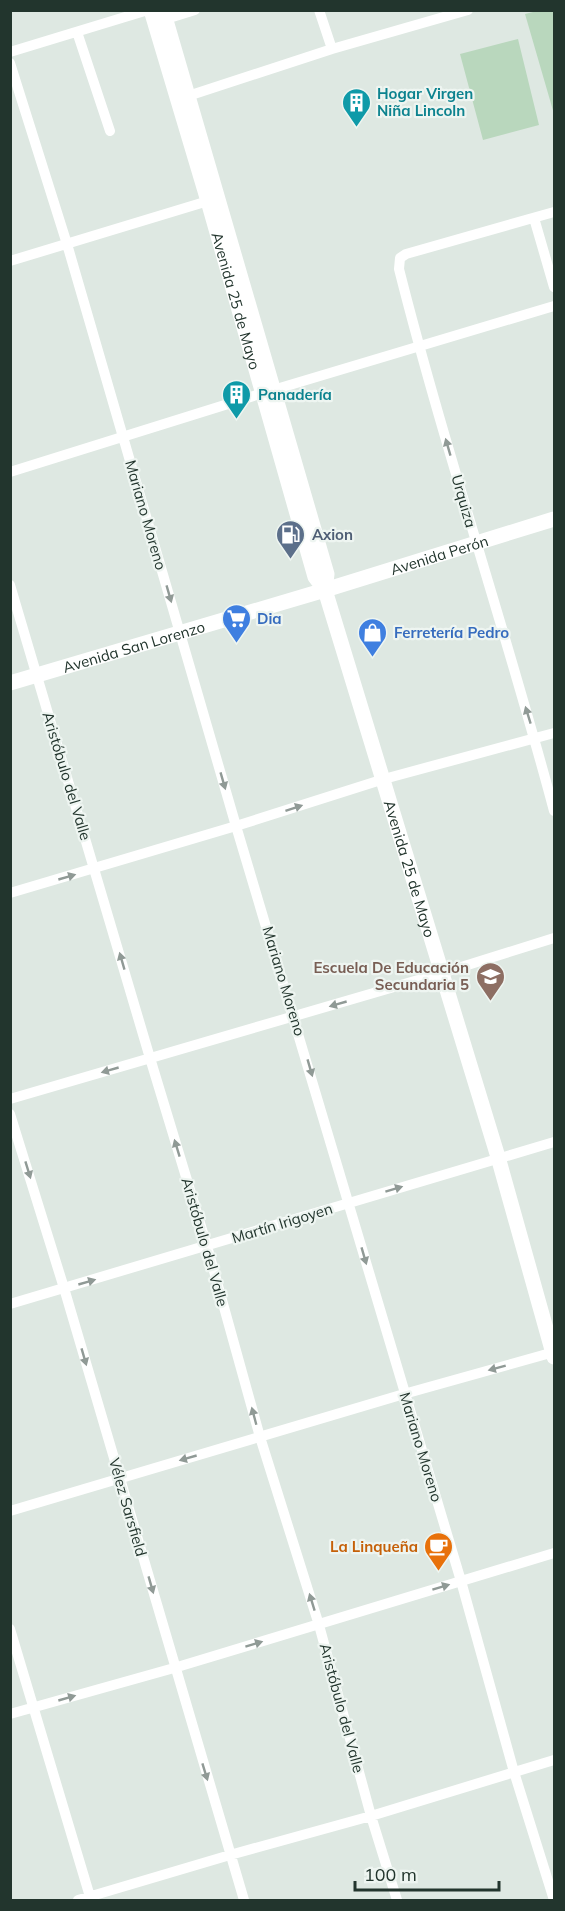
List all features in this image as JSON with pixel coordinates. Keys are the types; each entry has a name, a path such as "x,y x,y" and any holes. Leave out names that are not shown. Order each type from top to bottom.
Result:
{"main road":[{"name":"Avenida 25 de Mayo","path":"156,15 188,96 214,199 268,391 315,577 326,590 498,1157 554,1354"},
{"name":"Avenida 25 de Mayo","path":"156,15 214,199"},
{"name":"Avenida Perón","path":"326,590 555,519"},
{"name":"Avenida San Lorenzo","path":"10,683 326,590"}],"street":[{"path":"10,52 77,32 156,15 195,10"},
{"path":"320,10 332,49"},
{"path":"188,96 332,49 468,10"},
{"path":"77,32 110,131"},
{"name":"Mariano Moreno","path":"10,63 67,244 236,826 461,1581 513,1772 554,1900"},
{"path":"10,261 214,199"},
{"path":"555,212 534,218 555,287"},
{"name":"Urquiza","path":"534,218 406,254 400,258 399,268 419,347 555,811"},
{"path":"10,472 268,391 555,306"},
{"name":"Aristóbulo del Valle","path":"10,585 207,1246 260,1437 319,1624 371,1816 397,1900"},
{"path":"10,893 95,869 384,779 555,733"},
{"path":"10,1099 555,938"},
{"name":"Vélez Sarsfield","path":"10,1114 64,1288 244,1900"},
{"name":"Martín Irigoyen","path":"10,1304 498,1157 555,1142"},
{"path":"10,1511 404,1394 554,1354"},
{"path":"10,1714 174,1668 555,1553"},
{"path":"10,1629 90,1899"},
{"path":"78,1900 90,1899 230,1855 371,1816 555,1760"}],"green space":[{"path":"554,11 554,114 525,14"},
{"path":"518,39 539,125 483,140 460,54"}],"place":[{"name":"Hogar Virgen Niña Lincoln","path":"356,128"},
{"name":"Panadería","path":"237,420"},
{"name":"Axion","path":"291,560"},
{"name":"Dia","path":"236,644"},
{"name":"Ferretería Pedro","path":"373,658"},
{"name":"Escuela De Educación Secundaria 5","path":"490,1002"},
{"name":"La Linqueña","path":"439,1572"}]}
